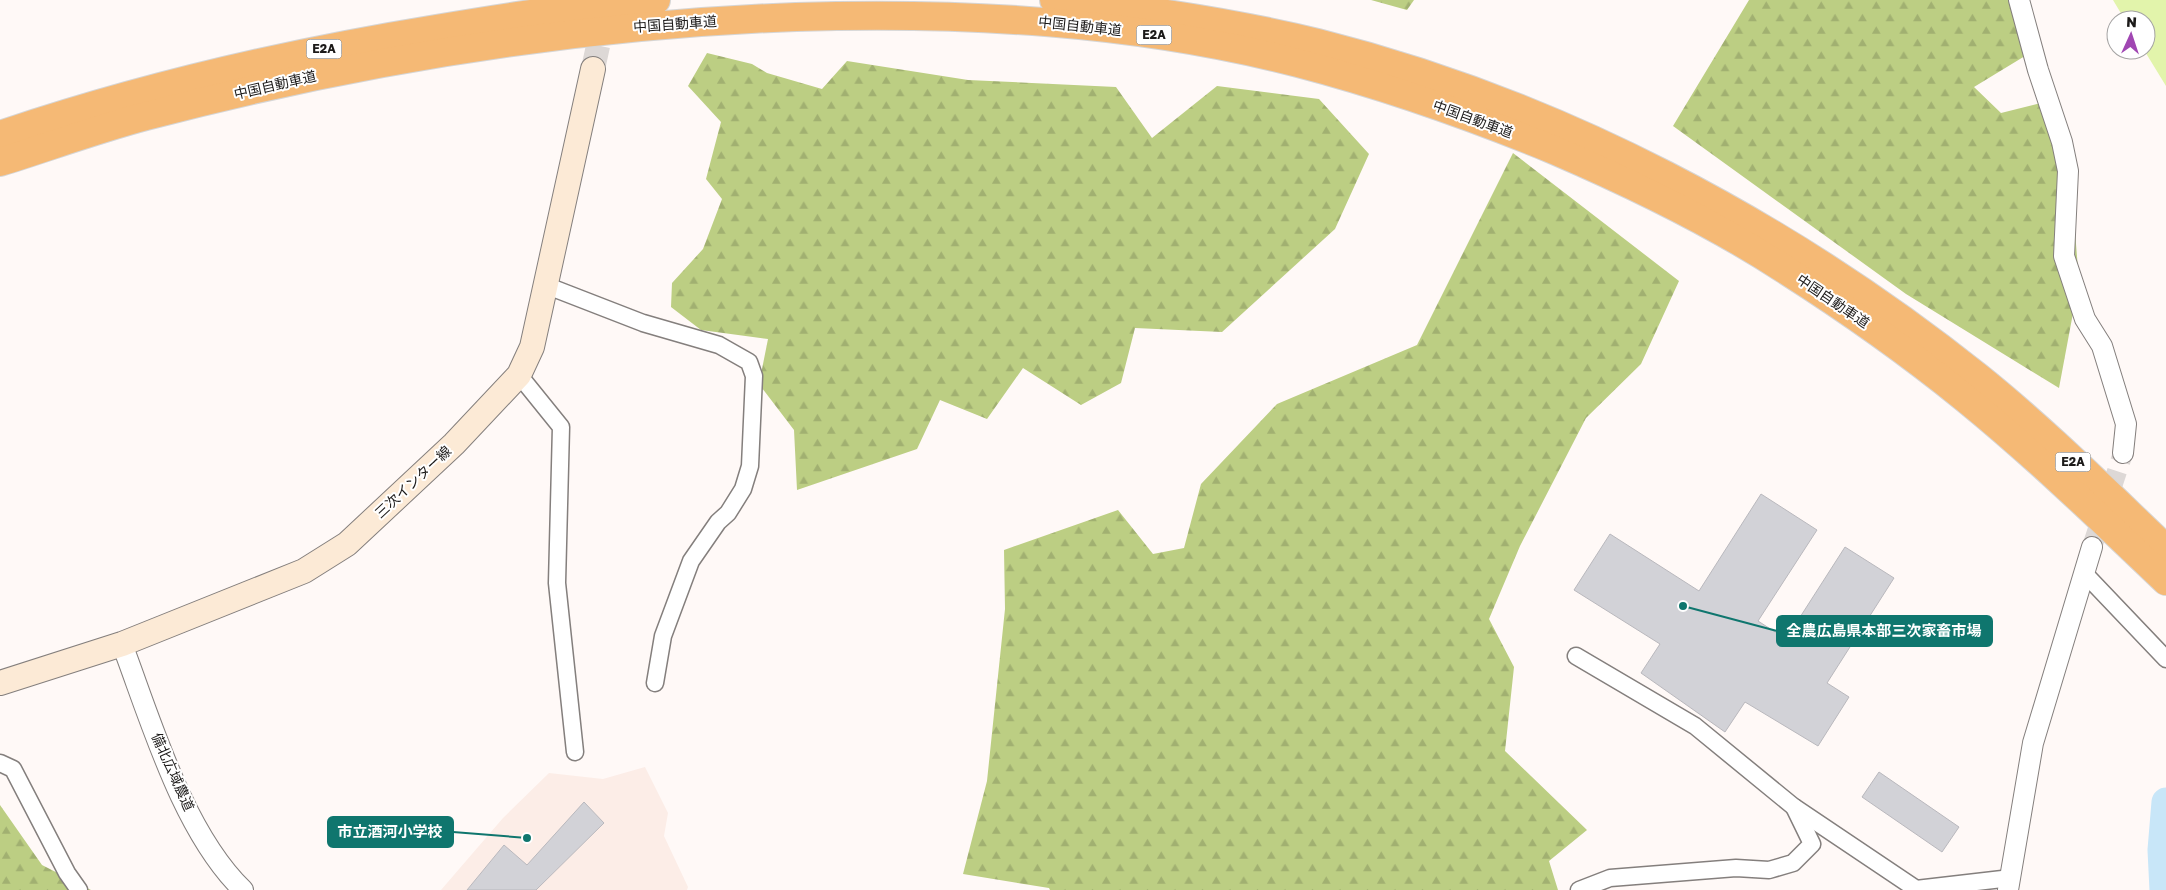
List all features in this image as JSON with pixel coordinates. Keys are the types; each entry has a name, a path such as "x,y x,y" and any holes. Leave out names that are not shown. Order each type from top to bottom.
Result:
{"highway":[{"name":"中国自動車道","path":"0,135 134,94 252,65 362,42 503,18 656,0"},
{"name":"中国自動車道","path":"1054,0 1221,22 1318,43 1407,68 1499,101 1601,145 1695,190 1790,244 1887,308 1978,378 2041,432 2166,548"},
{"name":"中国自動車道","path":"0,162 139,118 259,88 378,63 503,42 640,26 744,19 926,16 1025,20 1114,29 1210,44 1295,62 1394,90 1496,126 1596,168 1687,213 1780,266 1881,334 1966,400 2034,457 2166,581"},
{"path":"1978,378 2058,437 2166,534"}],"main road":[{"name":"三次インター線","path":"0,683 122,644 304,571 347,544 454,444 518,375 532,347 544,285 593,69"}],"street":[{"path":"2019,0 2038,70 2062,142 2068,171 2064,256 2085,319 2102,346 2126,424 2123,453"},
{"path":"544,285 644,323 719,345 749,362 754,376 750,466 743,488 728,513 718,522 691,561 663,636 655,683"},
{"path":"518,375 561,427 557,583 576,752"},
{"path":"1576,656 1695,726 1794,807 1916,889 2010,884 2033,742 2092,547"},
{"path":"2085,574 2166,659"},
{"name":"備北広域農道","path":"122,644 164,757 197,828 232,879 243,890"},
{"path":"0,763 13,769 66,873 79,890"},
{"path":"1579,890 1610,878 1736,868 1769,870 1793,863 1812,844 1794,807"}],"shaded area":[{"path":"645,767 668,813 664,836 688,887 687,890 441,890 503,818 549,773 603,779"}],"green space":[{"path":"1371,0 1414,0 1407,10"},
{"path":"1749,0 2013,0 2038,48 1974,87 2001,113 2049,101 2071,182 2079,281 2059,388 1906,294 1673,126"},
{"path":"2113,0 2166,0 2166,86 2150,60 2156,60 2156,10 2119,10"},
{"path":"707,53 752,64 767,73 822,89 847,61 968,80 1116,87 1152,138 1217,86 1319,99 1369,154 1335,229 1222,332 1135,328 1121,383 1081,405 1023,368 987,419 940,400 917,449 797,490 794,430 759,384 768,339 701,330 671,307 672,283 703,249 722,199 706,179 721,122 688,86"},
{"path":"1513,153 1679,281 1641,364 1586,418 1520,546 1489,619 1514,667 1505,751 1587,830 1549,861 1558,890 1050,890 1049,888 963,874 987,781 1005,609 1004,550 1118,510 1153,554 1184,548 1201,484 1277,404 1417,345"},
{"path":"0,805 42,865 91,890 0,890"}],"building":[{"path":"1761,494 1817,530 1758,621 1786,639 1845,547 1894,578 1827,683 1849,697 1818,746 1745,702 1725,732 1641,673 1660,644 1574,590 1610,534 1699,591"},
{"path":"1879,772 1959,827 1942,852 1862,797"},
{"path":"584,802 604,823 536,890 467,890 504,845 527,865"}],"waterway":[{"path":"2164,890 2162,850 2166,802"}],"tunnel":[{"path":"593,69 605,14"},
{"path":"2092,547 2123,453"}],"place":[{"name":"全農広島県本部三次家畜市場","path":"1683,606"},
{"name":"市立酒河小学校","path":"527,838"}]}
